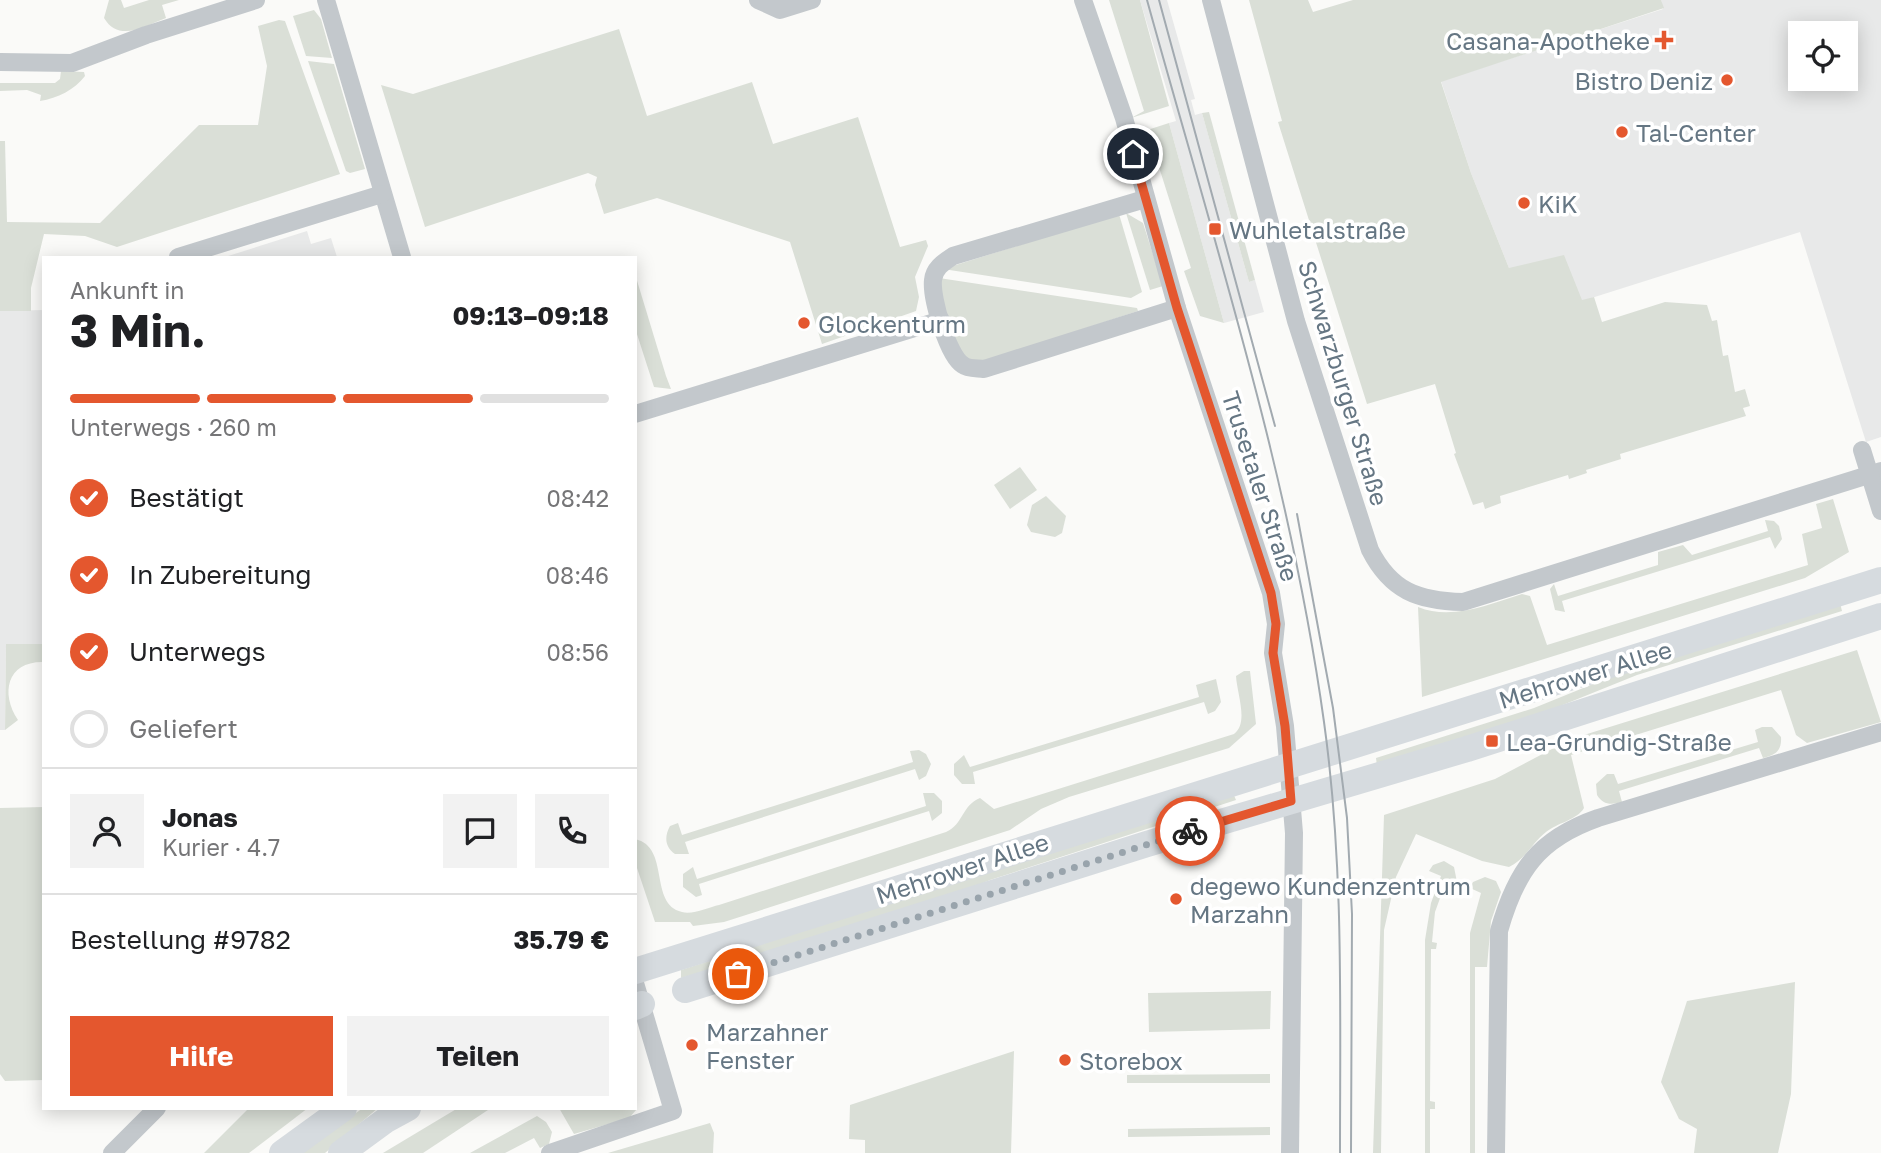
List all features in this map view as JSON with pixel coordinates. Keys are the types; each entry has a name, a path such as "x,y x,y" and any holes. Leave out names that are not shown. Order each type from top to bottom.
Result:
{"main road":[{"name":"Mehrower Allee","path":"637,970 1881,580"},
{"name":"Mehrower Allee","path":"685,990 1291,801 1480,745 1881,616"},
{"path":"282,1153 341,1110"},
{"path":"341,1153 404,1110"}],"street":[{"path":"0,62 72,63 146,34 256,0"},
{"path":"326,0 402,256"},
{"path":"758,0 780,10 812,0"},
{"name":"Trusetaler Straße","path":"1083,0 1127,131 1177,308 1271,593 1276,624 1273,653 1288,766"},
{"name":"Schwarzburger Straße","path":"1211,0 1296,321 1370,550 1378,565 1395,583 1418,598 1463,602 1875,473"},
{"path":"181,256 382,194"},
{"path":"1145,199 953,256 936,270 932,281 940,320 954,357 964,367 984,369 1177,308"},
{"path":"637,413 940,320"},
{"path":"1862,450 1875,473 1881,511"},
{"path":"1496,1153 1498,940 1509,900 1538,851 1570,828 1881,732"},
{"path":"1288,766 1294,918 1290,1153"},
{"path":"550,1153 673,1111 638,998"},
{"path":"112,1153 155,1110"}],"shaded area":[{"path":"109,0 121,0 124,8 149,0 179,0 162,5 166,18 125,31 110,26 104,18"},
{"path":"1109,0 1140,0 1169,106 1131,118 1144,111"},
{"path":"1140,0 1167,0 1195,99 1191,100 1195,115 1202,113 1249,282 1255,280 1264,312 1224,323 1169,123 1176,121"},
{"path":"1249,0 1308,0 1313,12 1353,0 1661,0 1664,8 1441,82 1471,173 1509,268 1564,255 1582,300 1594,297 1602,322 1665,302 1707,305 1712,321 1717,320 1723,356 1728,355 1735,392 1745,389 1750,406 1743,408 1746,416 1620,454 1621,459 1586,470 1587,473 1569,479 1568,475 1500,496 1501,503 1485,509 1483,502 1473,505 1454,454 1456,453 1435,384 1367,404 1278,122 1282,121"},
{"path":"1661,0 1881,0 1881,437 1866,442 1800,232 1582,301 1509,268 1471,173 1441,81 1663,9"},
{"path":"314,10 321,19 332,58 306,56 293,16"},
{"path":"285,21 340,174 117,247 85,236 44,234 31,288 31,311 0,311 0,141 5,141 7,222 100,223 199,125 258,125 267,66 258,26"},
{"path":"619,29 647,116 752,82 773,144 858,117 900,247 926,240 928,246 915,277 919,297 916,311 822,344 790,242 657,198 604,214 595,185 597,177 588,173 425,227 381,85 413,94"},
{"path":"308,61 334,64 365,169 350,173 346,171"},
{"path":"61,71 84,72 85,76 65,93 40,101 41,95 27,90 0,91 0,83 55,83 60,79"},
{"path":"1209,112 1255,280 1249,282 1202,113"},
{"path":"1169,123 1224,323 1200,316 1184,271 1191,268 1151,142 1139,145 1135,134"},
{"path":"1126,213 1143,223 1163,286 1150,290"},
{"path":"1119,214 1142,292 1131,298 943,269"},
{"path":"307,231 311,244 331,238 337,256 228,256"},
{"path":"939,278 1137,308 1138,311 982,362 974,361 962,353 952,332"},
{"path":"637,281 671,389 654,387 637,334"},
{"path":"42,310 42,644 6,644 5,730 0,730 0,311"},
{"path":"1020,467 1037,490 1010,509 994,485"},
{"path":"1046,496 1066,516 1062,533 1055,537 1031,532 1027,525 1032,505"},
{"path":"1833,499 1849,552 1805,578 1422,697 1418,607 1431,611 1457,612 1522,594 1530,596 1547,645 1808,565 1802,534 1822,528 1816,504"},
{"path":"1765,520 1774,521 1779,526 1782,539 1775,549 1770,537 1562,601 1565,612 1555,610 1550,589 1554,584 1558,596 1658,565 1658,552 1683,545 1692,555 1768,531"},
{"path":"1840,603 1842,611 1637,675 1543,713 1377,766 1376,758 1534,708 1630,669"},
{"path":"6,644 42,644 42,662 22,667 10,680 9,699 18,720 5,730"},
{"path":"1857,650 1881,722 1807,743 1796,735 1781,690 1571,755 1584,808 1577,816 1546,832 1520,860 1509,867 1482,861 1416,834 1396,877 1384,930 1381,1153 1373,1153 1384,815 1495,779 1571,739"},
{"path":"1250,671 1256,724 1229,748 1069,797 1041,809 1010,830 724,922 693,926 690,922 655,922 637,868 637,840 646,844 653,853 665,898 672,907 686,913 701,910 946,832 956,825 969,805 980,798 994,809 1234,734 1241,723 1236,676"},
{"path":"1216,679 1221,702 1215,711 1208,714 1204,702 973,772 975,784 962,784 954,775 954,764 964,755 970,767 1199,697 1196,685"},
{"path":"1772,727 1781,737 1779,749 1771,755 1763,758 1759,748 1619,791 1622,802 1618,803 1605,802 1597,795 1596,784 1607,774 1614,774 1618,784 1758,742 1755,730"},
{"path":"919,750 926,754 931,764 926,776 919,780 915,769 685,842 689,854 675,854 667,845 670,826 678,823 682,835 913,762 910,751"},
{"path":"923,793 934,793 942,801 942,813 932,821 929,811 699,884 702,895 696,897 683,887 683,874 693,867 697,879 926,806"},
{"path":"1233,793 1236,800 990,880 924,908 681,978 681,970"},
{"path":"42,807 42,1080 5,1081 0,1074 0,808"},
{"path":"1444,861 1454,867 1457,882 1447,879 1435,912 1432,942 1437,943 1436,949 1431,949 1430,1101 1435,1102 1435,1109 1430,1109 1430,1153 1425,1153 1425,940 1431,903 1441,876 1429,871 1433,865"},
{"path":"1485,877 1496,881 1501,892 1491,921 1487,967 1475,967 1475,1153 1470,1153 1470,933 1481,893 1470,888 1473,882"},
{"path":"1795,982 1791,1094 1778,1153 1694,1153 1697,1129 1679,1119 1661,1082 1687,1001"},
{"path":"1271,991 1270,1029 1149,1032 1148,993"},
{"path":"1014,1051 1011,1153 865,1153 865,1140 849,1139 850,1105"},
{"path":"1270,1074 1270,1083 1127,1083 1127,1075"},
{"path":"247,1110 305,1110 249,1153 204,1153"},
{"path":"360,1110 376,1110 325,1153 299,1153"},
{"path":"455,1110 488,1110 423,1153 383,1153"},
{"path":"560,1110 636,1110 629,1118 574,1134"},
{"path":"537,1116 546,1122 552,1132 549,1144 540,1148 534,1138 505,1153 470,1153"},
{"path":"710,1123 714,1133 713,1153 608,1153"},
{"path":"1270,1127 1270,1135 1128,1137 1128,1129"}],"tram line":[{"path":"1147,0 1248,358 1291,539 1309,630 1324,722 1335,829 1340,991 1340,1153"},
{"path":"1159,0 1275,426"},
{"path":"1297,514 1333,708 1347,818 1352,914 1351,1153"}],"way so far":[{"path":"738,974 1190,831"}],"place":[{"name":"Casana-Apotheke","path":"1664,40"},
{"name":"Bistro Deniz","path":"1727,80"},
{"name":"Tal-Center","path":"1622,132"},
{"name":"KiK","path":"1524,203"},
{"name":"Wuhletalstraße","path":"1215,229"},
{"name":"Glockenturm","path":"804,323"},
{"name":"Lea-Grundig-Straße","path":"1492,741"},
{"name":"degewo Kundenzentrum Marzahn","path":"1176,899"},
{"name":"Marzahner Fenster","path":"692,1045"},
{"name":"Storebox","path":"1065,1060"}],"route":[{"path":"1133,154 1177,308 1271,593 1276,624 1273,653 1285,726 1291,801 1190,831"}]}
